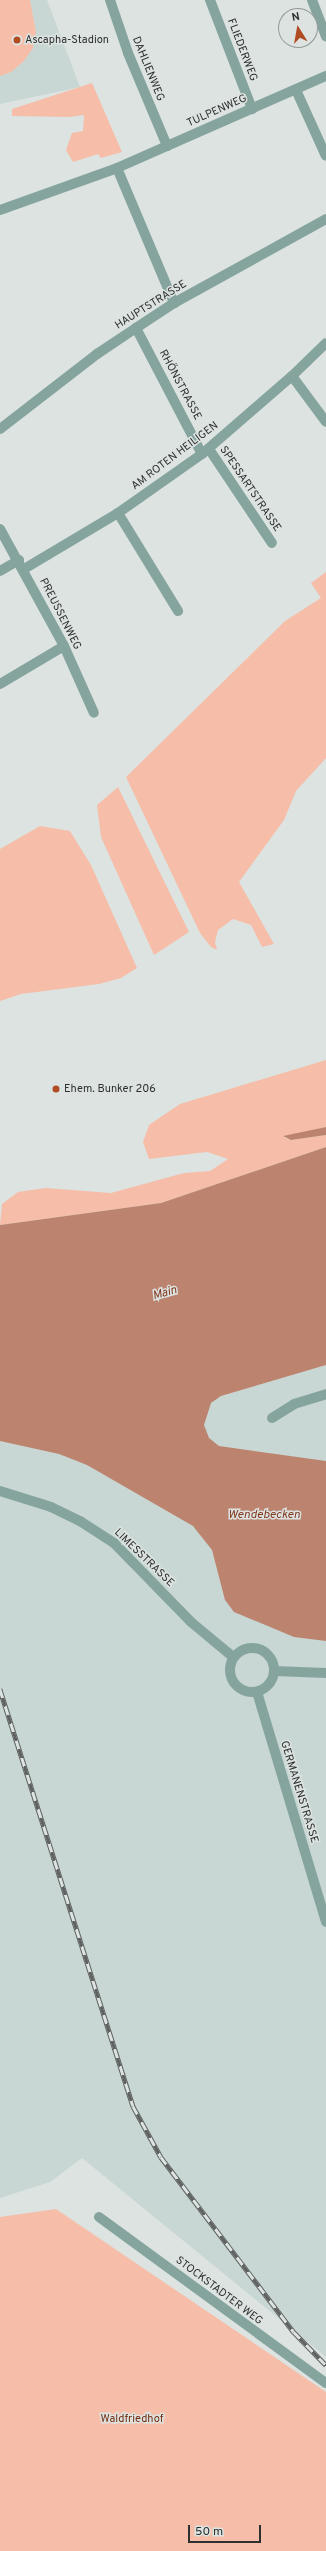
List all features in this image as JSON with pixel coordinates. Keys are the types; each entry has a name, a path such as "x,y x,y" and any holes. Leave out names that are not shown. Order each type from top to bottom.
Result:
{"street":[{"name":"DAHLIENWEG","path":"110,0 128,53 167,146"},
{"name":"FLIEDERWEG","path":"210,0 252,109"},
{"path":"312,0 326,36"},
{"name":"TULPENWEG","path":"0,210 117,168 326,76"},
{"path":"296,90 326,156"},
{"path":"117,168 174,304"},
{"name":"HAUPTSTRASSE","path":"0,429 97,354 136,328 174,304 326,219"},
{"name":"RHÖNSTRASSE","path":"136,328 205,452"},
{"name":"AM ROTEN HEILIGEN","path":"24,569 118,513 205,452 292,376 326,343"},
{"path":"292,376 326,422"},
{"name":"SPESSARTSTRASSE","path":"205,452 272,543"},
{"path":"118,513 178,611"},
{"name":"PREUSSENWEG","path":"0,528 24,569 64,646 94,713"},
{"path":"0,571 19,560"},
{"path":"0,684 64,646"},
{"path":"272,1418 294,1404 326,1394"},
{"name":"LIMESSTRASSE","path":"0,1491 51,1507 80,1520 114,1543 190,1622 233,1658"},
{"path":"244,1649 259,1649 270,1657 274,1671 270,1682 257,1692 244,1691 233,1683 229,1670 233,1658 244,1649"},
{"path":"274,1671 326,1673"},
{"name":"GERMANENSTRASSE","path":"257,1692 326,1922"},
{"name":"STOCKSTADTER WEG","path":"99,2217 326,2383"}],"shaded area":[{"path":"0,0 47,0 80,87 0,104"},
{"path":"326,1365 326,2357 82,2158 50,2182 0,2198 0,1441 8,1442 211,1403 221,1396"}],"green space":[{"name":"Ascapha-Stadion","path":"0,0 30,0 36,32 33,48 24,61 11,72 0,76"},
{"path":"92,83 122,152 101,158 98,154 73,162 66,150 72,133 83,131 84,115 70,117 12,116 12,109"},
{"path":"326,572 326,758 296,791 284,820 239,882 274,944 262,947 251,925 233,919 218,930 215,942 217,950 211,947 200,933 126,777 285,621 321,598 311,583"},
{"path":"118,787 189,932 154,955 101,837 97,805"},
{"path":"40,826 70,831 91,865 137,968 121,978 99,984 21,994 0,1001 0,849"},
{"path":"326,1060 326,1127 284,1137 291,1140 326,1135 326,1147 161,1203 0,1225 2,1204 18,1192 46,1188 111,1193 184,1173 210,1171 228,1159 207,1152 149,1159 143,1142 149,1125 180,1104"},
{"name":"Waldfriedhof","path":"56,2209 326,2392 326,2551 0,2551 0,2217"}],"water":[{"path":"326,1127 326,1135 291,1140 283,1136"},
{"path":"326,1147 326,1365 221,1396 211,1403 204,1425 209,1438 219,1446 326,1461 326,1641 294,1637 234,1612 225,1600 212,1550 193,1526 87,1465 59,1454 0,1441 0,1225 161,1203"}],"railway":[{"path":"0,1689 133,2106 161,2157 294,2332 326,2365"}],"place":[{"name":"Ascapha-Stadion","path":"17,40"},
{"name":"Ehem. Bunker 206","path":"56,1089"}],"water label":[{"name":"Main","path":"165,1294"},
{"name":"Wendebecken","path":"264,1516"}]}
